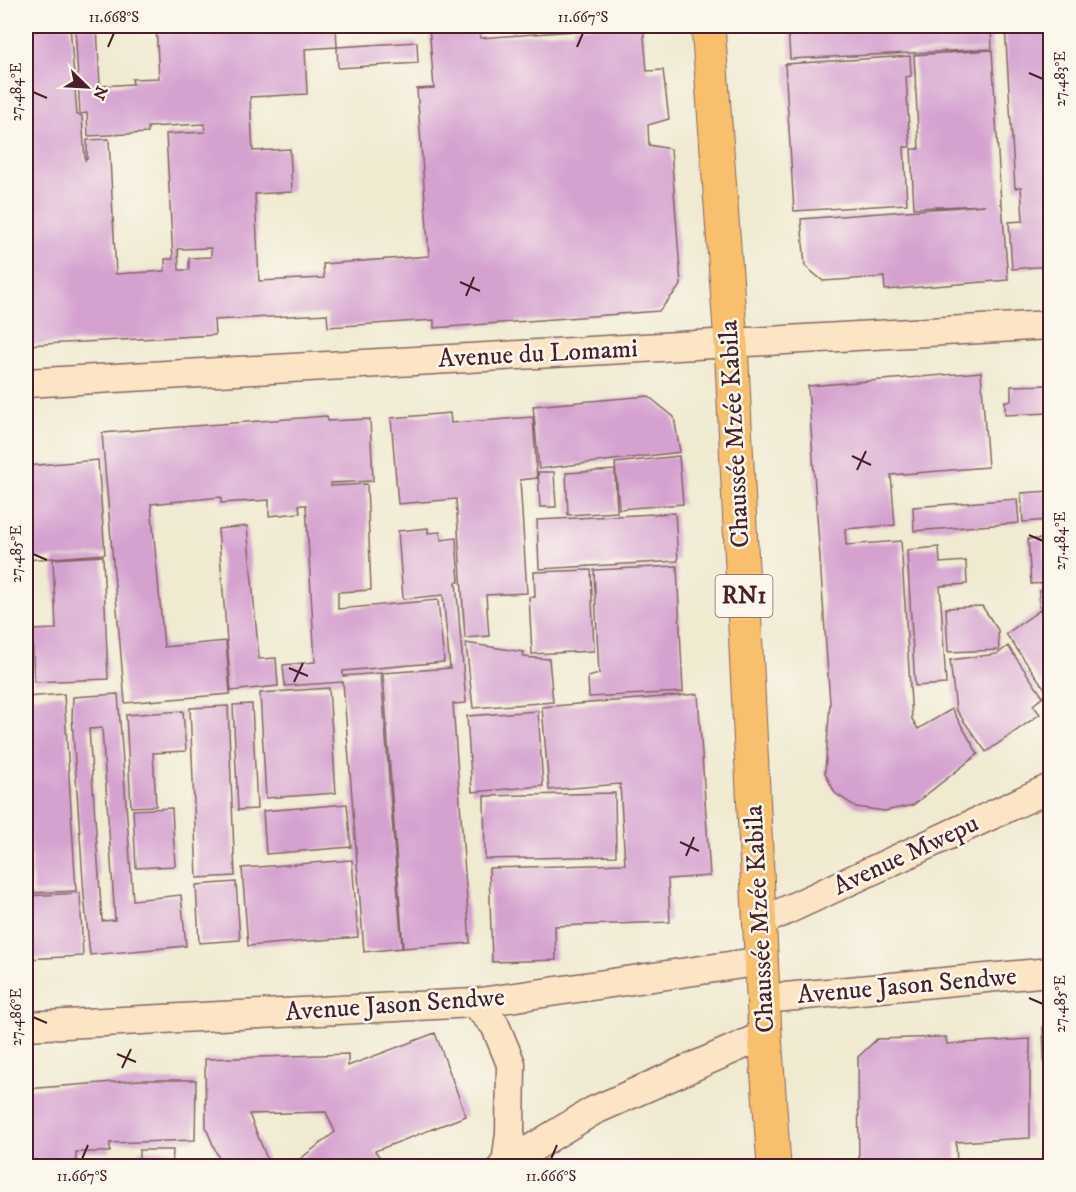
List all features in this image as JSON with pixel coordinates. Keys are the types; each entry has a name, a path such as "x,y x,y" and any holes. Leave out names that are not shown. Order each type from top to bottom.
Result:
{"highway":[{"name":"Chaussée Mzée Kabila","path":"708,26 731,343 765,1035 774,1167"}],"main road":[{"name":"Avenue du Lomami","path":"26,382 1050,325"},
{"name":"Avenue Mwepu","path":"761,922 1050,788"},
{"name":"Avenue Jason Sendwe","path":"26,1026 474,1003 763,961"},
{"name":"Avenue Jason Sendwe","path":"764,999 1050,972"},
{"path":"474,1003 495,1025 511,1064 510,1133 505,1166"},
{"path":"505,1166 592,1111 765,1035"}],"building":[{"path":"26,26 70,26 77,115 82,116 85,160 87,159 87,140 109,139 116,274 165,271 165,259 173,259 166,134 205,132 204,124 148,127 148,133 88,136 87,113 80,114 75,26 97,26 100,86 133,84 132,79 159,78 156,26 336,26 337,47 305,49 307,94 250,97 253,151 290,149 292,192 255,194 259,281 324,278 323,264 429,256 417,89 434,88 429,26 479,26 480,38 574,31 574,26 643,26 647,71 663,70 669,119 648,125 649,145 671,149 681,285 659,311 434,328 434,320 328,327 327,314 214,320 215,335 26,345","holes":["211,248 211,257 189,258 189,270 179,270 178,249"]},
{"path":"788,26 991,26 992,49 790,59"},
{"path":"1005,26 1050,26 1050,266 1012,269 1009,222 1023,221 1021,187 1015,188"},
{"path":"417,42 418,63 338,68 337,47"},
{"path":"992,50 1008,280 885,290 884,277 823,281 805,266 801,219 985,205 914,208 911,149 919,149 914,55"},
{"path":"910,56 911,76 906,77 910,147 904,147 907,204 794,211 785,64"},
{"path":"981,372 988,467 891,475 895,525 845,529 846,545 901,541 912,719 918,729 952,709 978,754 913,805 885,811 856,807 835,793 825,773 830,703 808,386"},
{"path":"1050,385 1050,413 1005,415 1005,401 1011,401 1011,386"},
{"path":"648,396 674,417 680,452 539,469 533,406"},
{"path":"450,413 451,423 533,417 537,478 520,480 527,593 486,595 489,636 465,638 456,499 398,504 391,418"},
{"path":"327,416 328,421 370,419 373,481 331,483 331,486 367,484 371,590 338,592 338,609 438,600 444,662 343,671 343,676 381,673 402,948 364,952 343,682 285,686 283,665 315,662 306,505 299,505 300,513 269,516 269,500 221,503 221,497 151,504 164,647 226,641 230,694 125,703 102,433"},
{"path":"679,456 683,504 619,509 615,463"},
{"path":"98,460 105,554 26,560 26,466"},
{"path":"615,470 617,512 568,515 566,473"},
{"path":"538,472 554,472 556,507 540,507"},
{"path":"1050,491 1050,520 1023,522 1021,493"},
{"path":"1017,499 1019,523 914,531 913,507"},
{"path":"675,513 678,561 539,569 537,520"},
{"path":"247,526 259,659 276,658 278,686 231,691 218,529"},
{"path":"428,528 428,533 440,532 441,540 456,538 459,582 456,582 466,703 453,704 470,943 403,948 383,673 450,668 443,595 403,599 398,531"},
{"path":"1028,539 1043,539 1046,583 1031,584"},
{"path":"939,547 940,563 966,561 967,584 940,586 946,684 915,686 907,550"},
{"path":"103,556 108,679 34,682 32,630 56,629 53,559"},
{"path":"677,566 683,692 589,697 588,677 599,674 594,570"},
{"path":"591,570 594,651 532,654 529,597 535,597 534,572"},
{"path":"1050,587 1050,617 1039,607 1039,591"},
{"path":"982,606 998,630 999,650 948,652 946,608"},
{"path":"1040,610 1050,619 1050,696 1006,634"},
{"path":"466,643 524,652 523,657 549,659 553,702 473,708"},
{"path":"1008,646 1043,697 1033,705 1040,714 986,752 956,710 950,660 997,654"},
{"path":"329,688 336,793 266,798 260,693"},
{"path":"64,694 76,891 33,893 26,766 26,697"},
{"path":"118,694 133,900 181,895 186,946 90,955 72,718 73,697","holes":["102,728 115,920 102,921 89,729"]},
{"path":"698,694 710,876 668,879 670,922 555,926 556,960 492,962 489,868 625,864 620,784 549,790 542,707"},
{"path":"252,704 257,809 238,810 233,705"},
{"path":"228,706 235,876 197,878 190,708"},
{"path":"183,711 186,751 153,753 156,806 131,807 126,715"},
{"path":"538,711 543,786 472,792 467,716"},
{"path":"615,793 616,856 485,859 484,796"},
{"path":"347,804 351,847 266,854 263,811"},
{"path":"172,808 175,866 136,868 133,810"},
{"path":"352,860 358,937 248,946 242,868"},
{"path":"236,882 240,940 199,943 196,885"},
{"path":"80,893 83,956 26,959 26,896"},
{"path":"1043,1027 1050,1027 1050,1166 1048,1166"},
{"path":"435,1033 466,1116 375,1151 385,1164 381,1166 291,1166 335,1132 326,1112 249,1114 270,1166 222,1166 206,1128 205,1059 348,1054 348,1066"},
{"path":"946,1037 947,1044 1030,1039 1030,1138 956,1142 957,1166 859,1166 858,1057 877,1039"},
{"path":"139,1080 196,1080 195,1140 110,1143 110,1152 76,1152 76,1166 29,1166 29,1151 26,1151 26,1089"},
{"path":"139,1150 173,1150 172,1166 139,1166"},
{"path":"1039,1162 1039,1166 1011,1166 1011,1165"}]}
